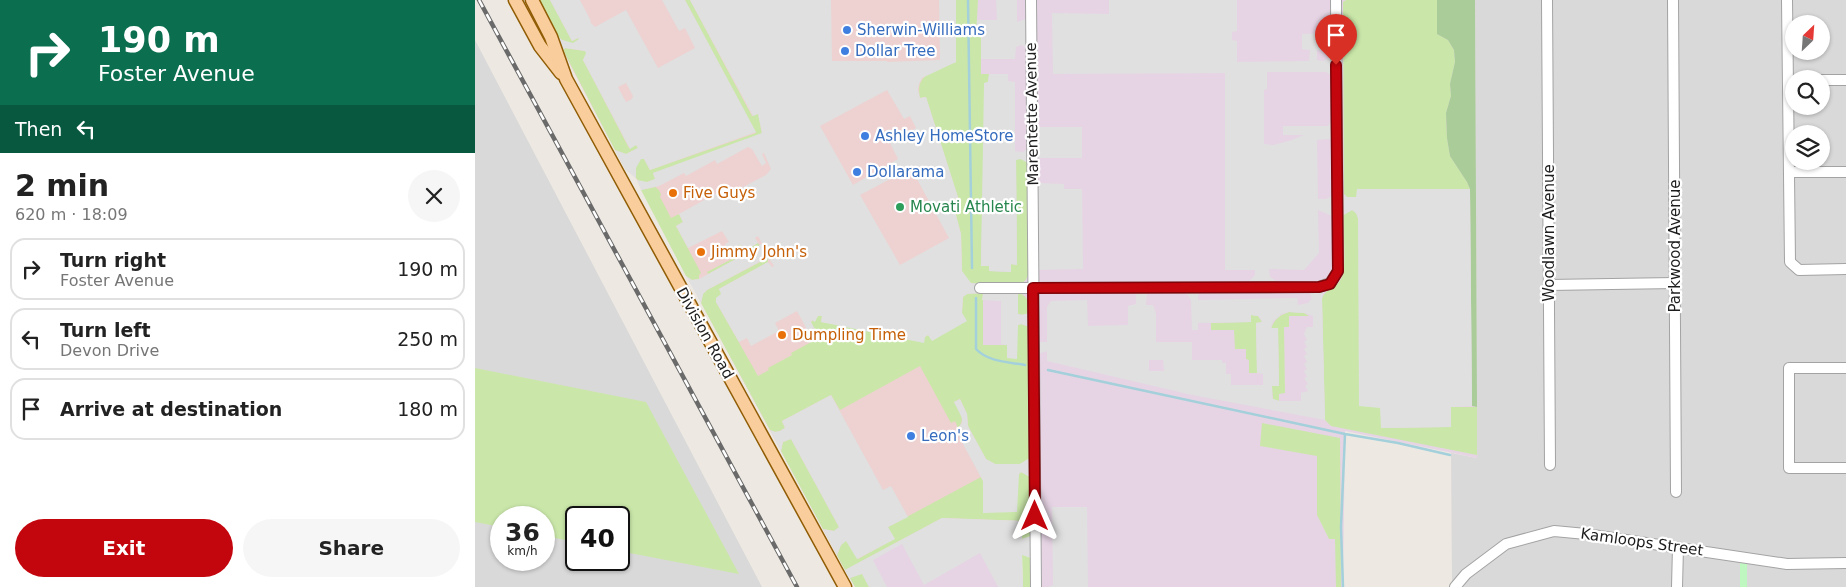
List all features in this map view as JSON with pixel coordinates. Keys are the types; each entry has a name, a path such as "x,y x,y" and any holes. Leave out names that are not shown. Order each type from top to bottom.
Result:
{"main road":[{"name":"Division Road","path":"515,0 545,54 566,78"},
{"name":"Division Road","path":"532,0 551,37 566,78 845,587"}],"street":[{"name":"Marentette Avenue","path":"1031,0 1036,587"},
{"path":"980,288 1319,287 1330,284 1338,271 1336,0"},
{"name":"Woodlawn Avenue","path":"1547,0 1550,465"},
{"name":"Parkwood Avenue","path":"1673,0 1676,492"},
{"path":"1787,0 1790,70"},
{"path":"1830,80 1846,80"},
{"path":"1790,115 1790,262 1799,270 1846,269"},
{"path":"1789,172 1846,172"},
{"path":"1549,286 1675,283"},
{"path":"1846,368 1789,368 1789,468 1846,468"},
{"name":"Kamloops Street","path":"1455,587 1466,574 1506,544 1554,531 1678,547 1787,564 1846,563"},
{"path":"1677,587 1678,547"}],"shaded area":[{"path":"536,0 974,0 1031,521 942,519 845,570 636,178 625,169"},
{"path":"550,0 580,0 590,22 595,27 626,10 658,68 695,48 685,28 679,31 662,0 685,0 756,132 650,170 644,159 641,159 636,168 636,178 625,169 615,150 626,154 638,148 636,145 630,149 583,60 585,51 565,48 563,50 554,33 562,40 573,43 579,39 572,41","holes":["626,83 633,96 632,99 626,102 618,87"]},
{"path":"690,0 831,0 832,61 887,62 940,60 939,0 956,0 956,62 922,78 918,90 920,98 926,97 958,197 952,200 961,234 962,271 971,283 980,284 980,293 967,294 963,297 962,313 967,321 932,341 928,335 925,337 924,343 821,322 822,316 818,316 815,322 812,320 811,322 818,336 812,339 797,311 775,323 779,331 751,346 747,338 739,342 716,302 716,298 721,294 719,289 768,262 772,267 774,266 770,260 767,258 707,290 703,294 701,303 686,276 692,280 699,279 762,243 758,236 755,238 758,243 744,251 740,245 728,251 725,244 729,242 722,231 688,248 676,226 683,222 679,214 724,189 728,195 766,175 771,169 764,153 762,154 766,163 762,166 752,149 748,147 717,164 715,160 686,176 684,173 659,186 641,190 637,180 647,182 655,179 653,173 762,133 758,114 753,116","holes":["887,90 904,119 910,116 916,128 903,136 901,133 888,139 898,159 853,185 820,126","911,168 949,238 900,265 860,195"]},
{"path":"974,0 1026,0 1029,379 973,371"},
{"path":"996,0 1017,0 1017,22 1026,19 1027,48 1022,45 1016,47 1015,59 981,59 981,37 976,37 977,20 997,20"},
{"path":"1035,0 1475,0 1477,458 1345,431 1343,587 1041,587"},
{"path":"1109,0 1237,0 1237,31 1232,32 1232,40 1237,41 1237,62 1309,61 1310,50 1302,49 1302,34 1325,33 1324,49 1317,50 1317,60 1323,61 1332,54 1332,76 1326,72 1267,72 1267,89 1264,90 1264,144 1273,145 1304,135 1283,135 1283,126 1328,126 1332,120 1334,143 1329,139 1317,140 1318,199 1326,199 1334,195 1334,217 1318,210 1319,253 1304,270 1269,269 1270,277 1276,281 1249,281 1255,275 1255,270 1225,270 1225,73 1053,74 1052,13 1109,14"},
{"path":"1475,0 1846,0 1846,587 1747,587 1747,564 1740,563 1740,587 1452,587 1451,453 1477,458"},
{"path":"475,40 762,587 475,587"},
{"path":"989,74 1008,74 1008,81 1015,82 1015,151 1023,152 1027,149 1028,163 1021,159 1016,160 1017,265 1011,264 1011,272 989,271 989,266 981,266 984,83 988,82"},
{"path":"1036,127 1082,127 1082,158 1037,158"},
{"path":"1037,183 1064,184 1064,189 1082,189 1083,269 1038,270"},
{"path":"1357,189 1470,189 1472,406 1451,407 1451,427 1381,428 1380,408 1359,406 1358,218 1352,210 1342,216 1342,193 1347,197 1356,197"},
{"path":"1327,290 1323,293 1322,299 1325,420 1192,395 1047,361 1047,351 1038,354 1038,342 1047,342 1047,307 1051,301 1087,300 1088,326 1128,325 1128,306 1136,304 1136,295 1131,291 1151,291 1147,294 1146,305 1153,305 1156,314 1156,342 1192,342 1192,360 1222,360 1222,363 1226,363 1226,374 1231,374 1231,385 1263,385 1263,374 1257,373 1256,323 1262,322 1261,319 1258,316 1251,315 1251,322 1198,323 1198,330 1192,330 1191,300 1188,295 1181,291 1201,291 1198,294 1198,300 1297,298 1298,305 1308,303 1312,298 1309,291","holes":["1289,312 1313,316 1313,327 1307,327 1304,334 1307,340 1304,342 1307,347 1304,349 1307,354 1304,356 1307,362 1304,364 1307,369 1304,371 1307,377 1304,378 1308,384 1305,386 1308,391 1301,393 1301,401 1279,401 1273,399 1272,395 1272,386 1279,386 1278,328 1271,328 1273,321 1282,314","1149,360 1163,360 1164,371 1149,371"]},
{"path":"983,293 1018,293 1018,314 1029,313 1029,326 1018,325 1017,359 1007,358 1007,345 1001,344 1001,301 982,300"},
{"path":"831,395 883,490 891,486 908,517 888,527 895,539 857,559 846,541 841,545 837,555 823,529 834,531 839,527 791,439 783,442 781,451 770,430 780,431 785,428 782,421"},
{"path":"960,399 967,414 968,426 986,459 995,464 1020,464 1030,458 1030,477 1021,472 1019,474 1017,512 983,513 983,481 957,433 960,431 958,428 962,423 962,418 954,402"},
{"path":"1052,507 1087,507 1088,587 1048,587 1053,585"},
{"path":"942,518 1032,587 855,587 845,570"},
{"path":"942,518 1022,521 1022,539 1031,536 1031,558 1022,555 1023,587 998,587 980,553 924,585 902,544 873,560 887,587 869,587 862,574 850,578 845,570"}],"green space":[{"path":"536,0 550,0 572,41 579,39 573,44 562,40 554,33"},
{"path":"685,0 690,0 752,116 758,113 762,134 653,173 655,179 642,182 636,178 635,168 641,159 644,159 650,170 756,133"},
{"path":"956,0 978,0 976,37 981,37 981,74 989,74 988,82 985,83 981,266 989,266 989,271 1011,272 1011,264 1017,265 1016,159 1021,159 1028,163 1028,275 1022,283 971,283 962,271 961,234 952,200 958,198 926,97 920,98 920,83 924,78 935,70 956,62"},
{"path":"1346,0 1437,0 1437,34 1448,40 1454,50 1455,62 1450,84 1451,96 1446,113 1450,156 1470,189 1358,189 1357,197 1347,197 1344,194 1343,2"},
{"path":"1437,0 1475,0 1477,407 1472,406 1470,189 1450,156 1446,113 1451,96 1450,84 1455,62 1454,50 1448,40 1437,34"},
{"path":"565,48 585,51 587,53 583,60 629,148 636,145 638,148 626,154 615,150 563,50"},
{"path":"655,187 661,194 660,197 671,218 679,214 683,222 676,226 701,273 699,279 692,280 686,276 641,190"},
{"path":"1352,210 1358,218 1381,408 1381,428 1450,427 1451,407 1477,407 1477,455 1331,426 1325,420 1322,299 1323,295 1339,282 1343,274 1343,215"},
{"path":"758,243 760,246 708,274 707,272 732,259 728,251 740,244 744,251"},
{"path":"768,258 768,262 719,289 722,294 716,302 758,376 818,336 811,322 818,316 822,316 821,322 925,337 928,335 932,340 966,321 962,313 963,297 967,294 983,293 983,345 1007,345 1018,325 1021,324 1029,327 1030,458 1020,464 995,464 986,459 968,426 967,414 960,399 954,402 962,418 958,428 955,421 951,423 920,366 840,410 831,395 782,421 785,428 776,432 770,430 701,303 703,294 707,290"},
{"path":"1018,293 1028,300 1029,313 1024,315 1018,314"},
{"path":"1289,312 1304,313 1309,316 1289,316 1289,327 1284,327 1285,393 1279,394 1279,401 1273,399 1272,386 1279,385 1278,328 1271,329 1278,318"},
{"path":"1251,315 1258,316 1262,322 1256,323 1257,373 1249,373 1249,360 1246,359 1246,349 1235,349 1234,330 1211,330 1211,323 1251,322"},
{"path":"475,368 646,402 739,574 630,553 630,506 565,506 565,540 555,538 555,506 490,506 490,525 475,522"},
{"path":"1262,423 1340,438 1341,587 1336,587 1335,539 1329,539 1317,515 1317,456 1260,446"},
{"path":"791,439 839,527 834,531 823,529 781,451 783,442"},
{"path":"1021,472 1030,477 1031,536 1022,539 1022,521 942,518 845,570 837,555 841,545 846,540 858,559 894,539 888,527 981,477 983,481"},
{"path":"1022,554 1031,558 1032,587 1023,587"},
{"path":"1740,563 1747,564 1747,587 1740,587"},
{"path":"862,573 869,587 855,587 850,578"}],"waterway":[{"path":"968,0 972,268"},
{"path":"976,298 976,349 986,357 1025,365"},
{"path":"1048,370 1450,455"},
{"path":"1343,587 1341,527 1345,434"}],"railway":[{"path":"479,0 797,587"}],"place":[{"name":"Sherwin-Williams","path":"847,30"},
{"name":"Dollar Tree","path":"845,51"},
{"name":"Ashley HomeStore","path":"865,136"},
{"name":"Dollarama","path":"857,172"},
{"name":"Five Guys","path":"673,193"},
{"name":"Movati Athletic","path":"900,207"},
{"name":"Jimmy John's","path":"701,252"},
{"name":"Dumpling Time","path":"782,335"},
{"name":"Leon's","path":"911,436"}],"route":[{"path":"1035,516 1033,288 1319,287 1330,284 1338,271 1336,65"}]}
